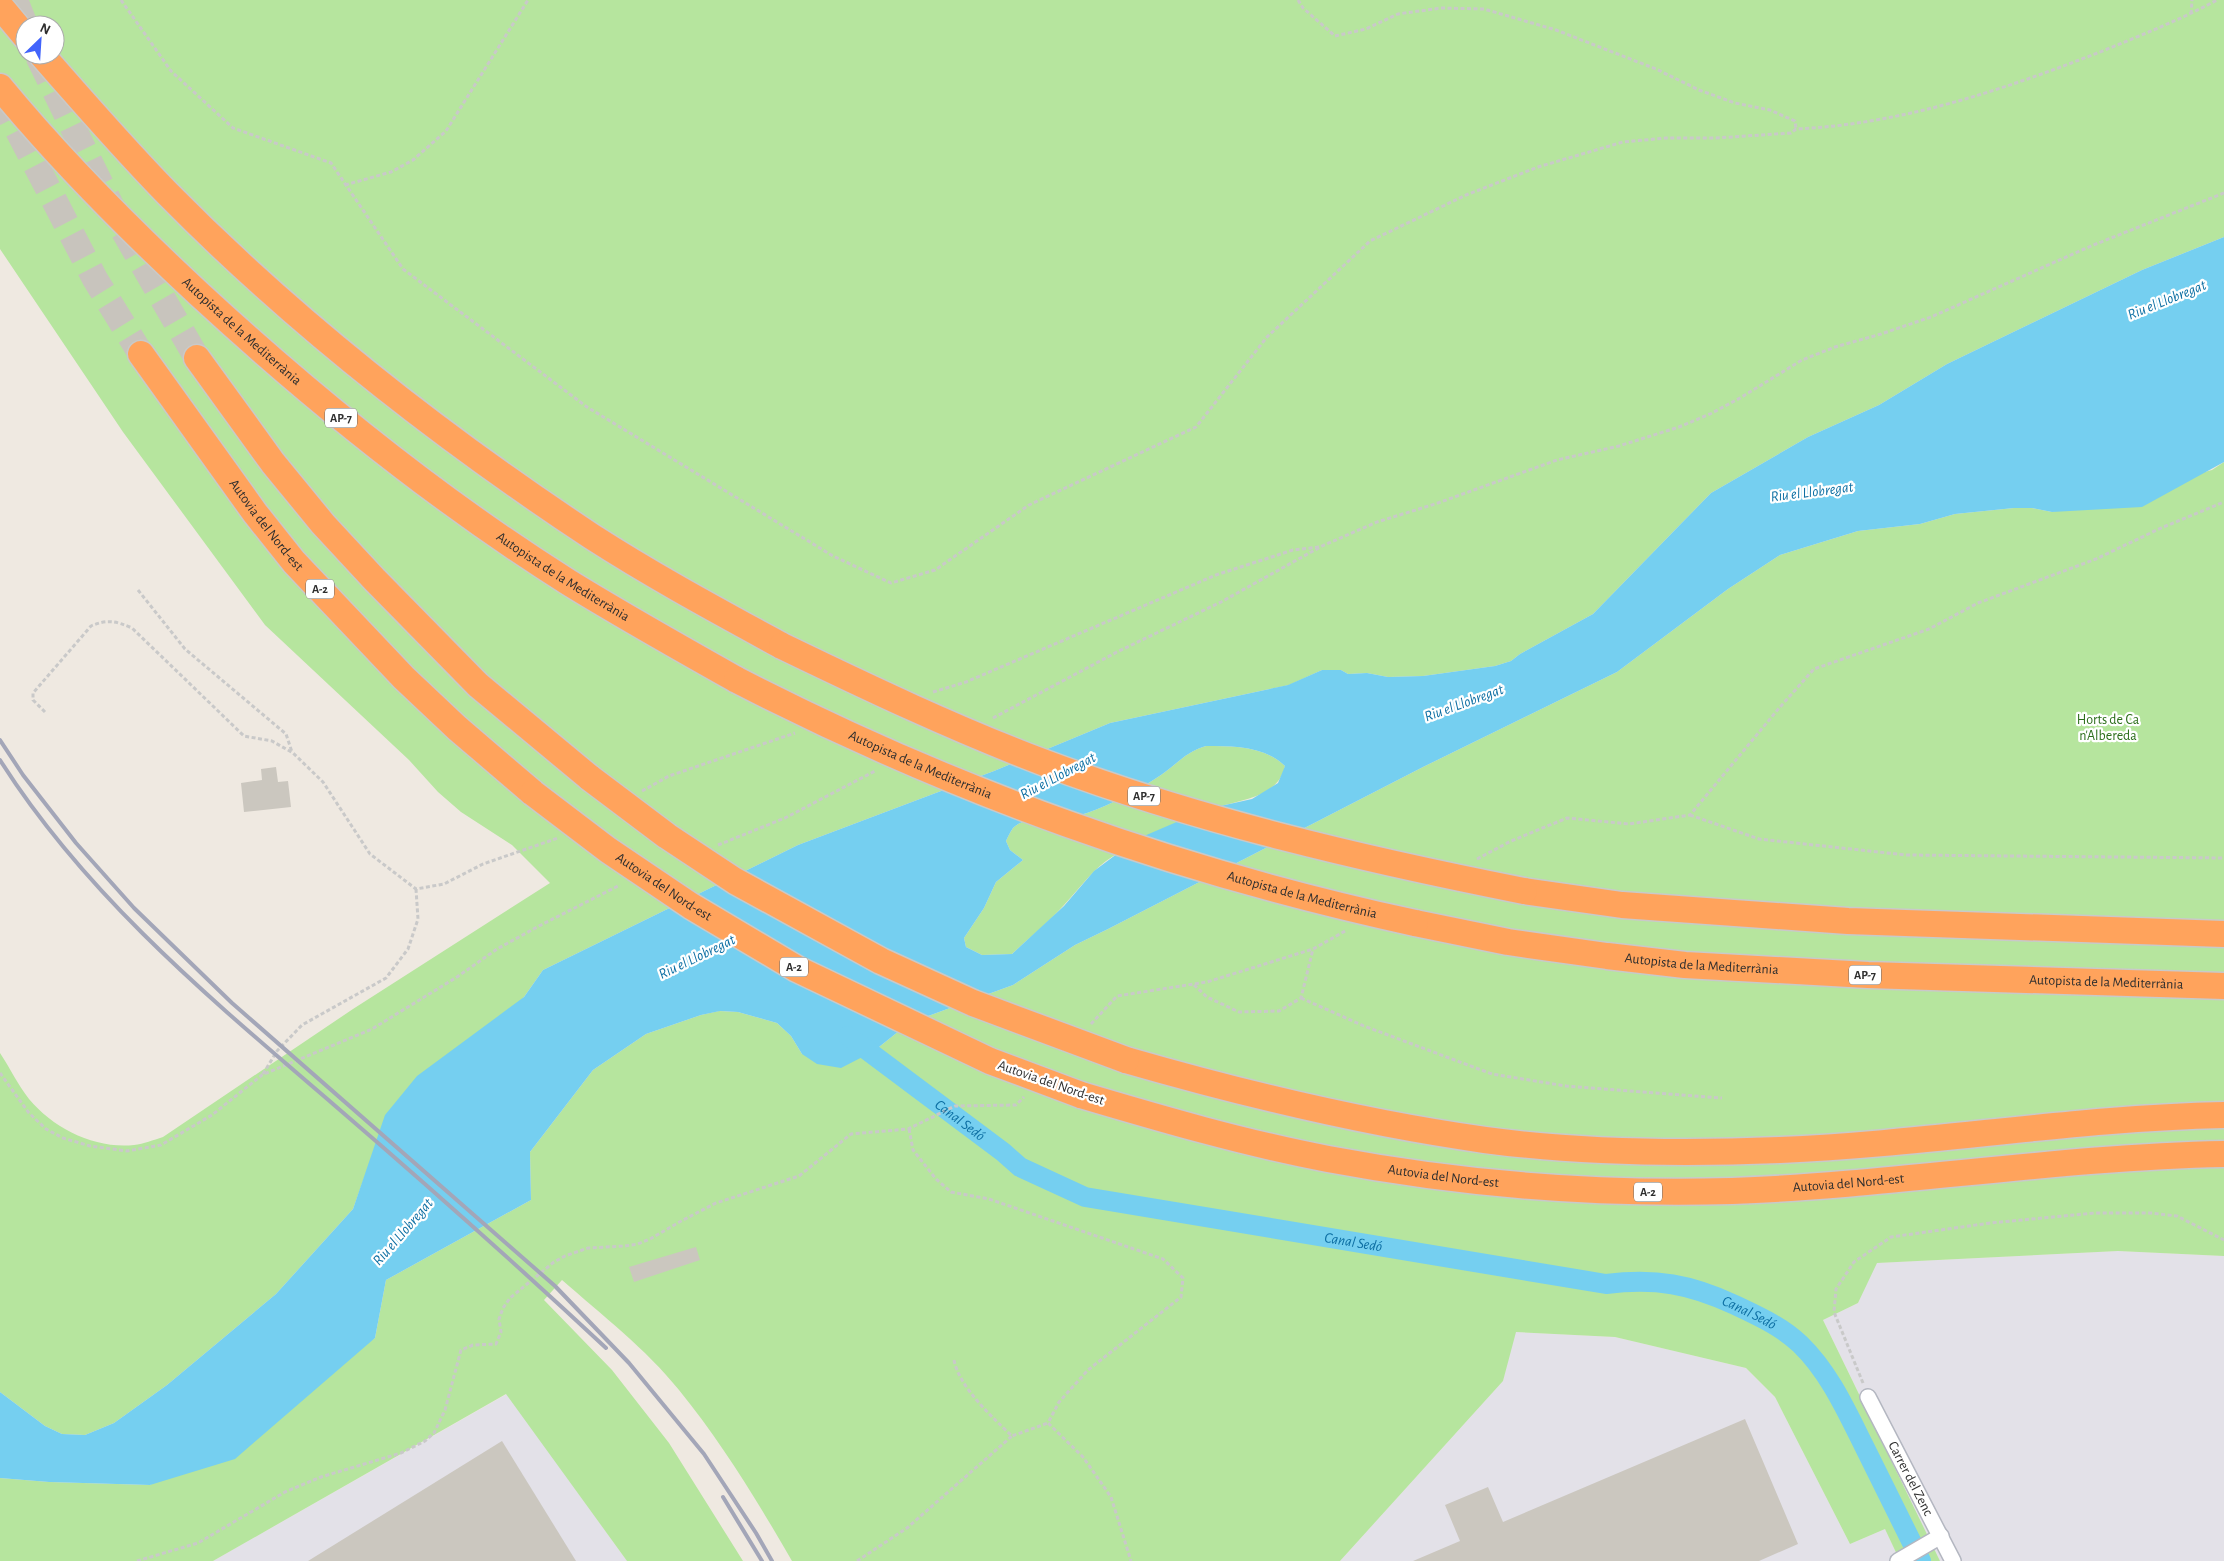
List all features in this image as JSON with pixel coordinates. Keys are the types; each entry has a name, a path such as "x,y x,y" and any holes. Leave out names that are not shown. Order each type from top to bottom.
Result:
{"highway":[{"path":"0,6 15,24"},
{"name":"AP-7","path":"51,65 167,193 244,268 328,341 423,418 592,536 667,583 782,646 939,721 1119,789 1281,837 1420,870 1524,891 1622,904 1848,921 2224,934"},
{"name":"Autopista de la Mediterrània","path":"0,87 92,191 237,329 321,402 398,464 452,503 560,576 664,639 737,680 893,756 997,799 1094,835 1179,862 1339,907 1508,942 1666,963 1766,970 2224,986"},
{"name":"Autovia del Nord-est","path":"140,354 255,512 294,562 404,678 457,728 533,793 608,850 690,906 797,969 990,1061 1080,1094 1178,1124 1326,1159 1484,1182 1570,1189 1651,1192 1734,1191 1881,1182 2120,1160 2224,1154"},
{"path":"197,358 273,463 323,524 478,685 590,778 667,836 735,881 881,962 973,1003 1126,1060 1216,1086 1309,1109 1363,1120 1487,1140 1584,1150 1682,1152 1781,1150 2096,1122 2224,1115"}],"street":[{"name":"Carrer del Zenc","path":"1868,1397 1935,1540 1954,1561"},
{"path":"1898,1561 1935,1540"}],"path":[{"path":"121,0 171,71 233,128 331,163 403,269 587,408 833,556 891,583 935,570 1029,505 1196,427 1267,337 1370,241 1466,195 1538,167 1623,142 1666,138 1716,138 1791,133 1796,128 1839,125 1911,114 2044,74 2191,14 2217,0"},
{"path":"346,185 391,172 413,160 446,131 528,0"},
{"path":"1298,0 1303,8 1335,36 1366,29 1398,14 1441,8 1484,9 1556,30 1656,69 1699,90 1735,103 1770,110 1795,121 1796,128"},
{"path":"2191,14 2192,0"},
{"path":"992,719 1117,652 1220,602 1322,546 1377,522 1435,504 1558,460 1619,446 1679,428 1740,398 1802,360 1834,347 1931,317 2091,246 2224,193"},
{"path":"1814,669 1929,629 1978,603 2096,559 2161,528 2224,502"},
{"path":"138,590 185,649 286,734 291,743 292,753"},
{"path":"45,712 33,700 33,693 92,626 105,620 117,621 132,628 244,736 272,741 292,753 322,782 370,854 416,889 418,919 408,949 386,978 302,1025 277,1051 262,1075"},
{"path":"729,841 785,818 876,770"},
{"path":"1690,815 1760,839 1906,855 2224,858"},
{"path":"0,1072 29,1113 46,1129 63,1138 90,1146 127,1151 161,1145 212,1115 262,1075 372,1029 457,977 498,949 616,886"},
{"path":"1194,985 1208,997 1239,1012 1279,1011 1301,998 1313,949"},
{"path":"1301,998 1364,1026 1492,1074 1566,1086 1722,1098"},
{"path":"137,1561 198,1543 285,1492 321,1478 401,1453 425,1441 434,1433 445,1410 461,1350 473,1345 496,1344 501,1332 499,1319 503,1308 510,1298 554,1262 588,1248 638,1244 716,1203 731,1200 799,1176 851,1134 908,1129 913,1150 936,1179 951,1192 989,1198 1164,1259 1183,1278 1181,1297 1088,1370 1059,1402 1048,1423 1012,1436 907,1528 857,1561"},
{"path":"1868,1397 1834,1312 1836,1290 1854,1262 1892,1237 1990,1223 2095,1213 2151,1213 2176,1216 2224,1240"},
{"path":"954,1360 956,1371 988,1413 1012,1436"},
{"path":"1048,1423 1083,1457 1111,1497 1131,1561"}],"shaded area":[{"path":"2118,1251 2224,1256 2224,1561 1940,1561 1823,1320 1858,1303 1876,1263"},
{"path":"1515,1332 1615,1337 1746,1368 1775,1397 1850,1544 1885,1529 1900,1561 1340,1561 1503,1381"},
{"path":"507,1394 627,1561 213,1561"}],"green space":[{"path":"0,0 2224,0 2224,237 2142,270 1947,364 1879,405 1808,437 1711,493 1593,614 1520,654 1511,661 1495,666 1423,676 1388,677 1367,673 1348,674 1341,670 1322,670 1289,685 1110,723 994,771 798,845 543,970 524,997 368,1167 353,1209 276,1294 167,1385 114,1423 85,1435 62,1434 45,1426 0,1392 0,1053 29,1099 39,1110 63,1128 76,1135 105,1144 134,1145 148,1142 163,1137 353,1009 550,883 512,845 461,812 438,792 409,760 265,625 123,432 0,249"},
{"name":"Horts de Ca n'Albereda","path":"2224,462 2224,1256 2118,1251 1877,1263 1858,1303 1823,1320 1940,1561 1900,1561 1885,1529 1850,1544 1775,1397 1746,1368 1615,1337 1516,1332 1503,1381 1340,1561 792,1561 739,1473 679,1390 638,1346 562,1280 544,1300 612,1370 669,1443 743,1561 627,1561 506,1394 213,1561 0,1561 0,1478 49,1482 150,1485 375,1338 386,1280 531,1200 530,1152 593,1070 646,1034 701,1015 719,1011 738,1012 777,1023 791,1036 802,1054 857,1058 874,1051 909,1023 1013,985 1075,945 1423,767 1617,672 1728,589 1780,555 1858,531 1920,524 1955,514 2014,508 2032,508 2052,512 2212,470"},
{"path":"1206,746 1248,748 1268,754 1285,766 1280,778 1273,787 1263,793 1216,808 1167,828 1117,853 1089,876 1052,918 1012,954 982,955 966,947 964,938 984,908 996,882 1023,860 1010,850 1006,841 1013,828 1027,821 1079,815 1106,805 1144,786 1188,754"}],"water":[{"name":"Riu el Llobregat","path":"2224,237 2224,462 2142,507 2052,512 2032,508 2014,508 1955,514 1920,524 1858,531 1780,555 1728,589 1617,672 1423,767 1075,945 1013,985 909,1023 874,1051 841,1068 817,1064 802,1054 791,1036 777,1023 738,1012 720,1011 701,1015 646,1034 593,1070 530,1152 531,1200 386,1280 375,1338 235,1459 150,1485 49,1482 0,1478 0,1392 45,1426 62,1434 85,1435 114,1423 167,1385 276,1294 353,1209 385,1115 417,1076 524,997 543,970 798,845 994,771 1110,723 1288,685 1322,670 1341,670 1348,674 1367,673 1388,677 1423,676 1495,666 1511,661 1520,654 1593,614 1711,493 1808,437 1879,405 1947,364 2142,270","holes":["1206,746 1248,748 1268,754 1285,766 1278,783 1252,799 1207,809 1137,839 1094,871 1064,906 1012,954 982,955 966,947 964,938 984,908 996,882 1023,860 1010,850 1006,841 1013,828 1027,821 1087,813 1116,801 1161,775 1193,751"]}],"building":[{"path":"276,767 278,782 288,781 291,807 244,812 241,783 262,780 261,769"},
{"path":"696,1247 700,1260 634,1282 629,1267"},
{"path":"1745,1419 1798,1544 1759,1561 1413,1561 1460,1541 1445,1505 1488,1487 1503,1522"},
{"path":"502,1441 576,1561 308,1561"}],"waterway":[{"name":"Canal Sedó","path":"848,1036 1003,1152 1020,1167 1085,1197 1606,1284 1624,1282 1672,1284 1703,1292 1752,1313 1793,1338 1820,1367 1836,1392 1921,1561"}],"tunnel":[{"path":"15,0 21,15"},
{"path":"42,65 122,228 197,358"},
{"path":"0,96 95,279 141,354"}],"railway":[{"path":"0,740 23,775 76,843 134,908 232,1003 555,1286 629,1363 704,1454 756,1533 772,1561"},
{"path":"0,760 34,810 71,856 153,944 242,1026 471,1225 606,1348"},
{"path":"723,1497 762,1561"}]}
